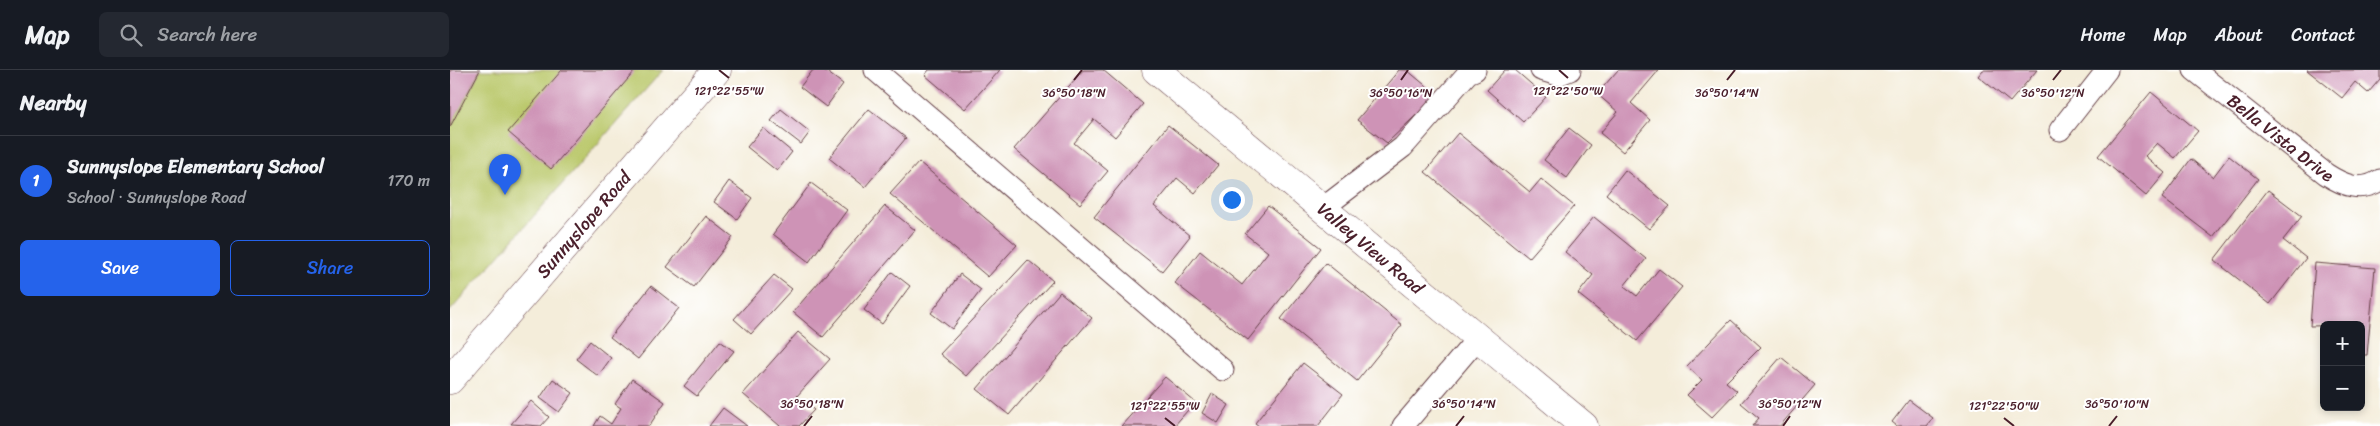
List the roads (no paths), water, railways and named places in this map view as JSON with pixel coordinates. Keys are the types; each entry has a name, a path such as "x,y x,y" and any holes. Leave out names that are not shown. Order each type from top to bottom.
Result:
{"street":[{"name":"Sunnyslope Road","path":"450,380 717,70"},
{"path":"875,70 1223,370"},
{"name":"Valley View Road","path":"1156,70 1584,426"},
{"path":"1324,208 1403,147 1468,73 1475,70"},
{"path":"1541,70 1558,75 1570,70"},
{"path":"2060,130 2107,70"},
{"name":"Bella Vista Drive","path":"2194,70 2326,174 2350,187 2377,182"},
{"path":"1403,426 1477,338"}],"place":[{"name":"Sunnyslope Elementary School","path":"505,195"}]}
